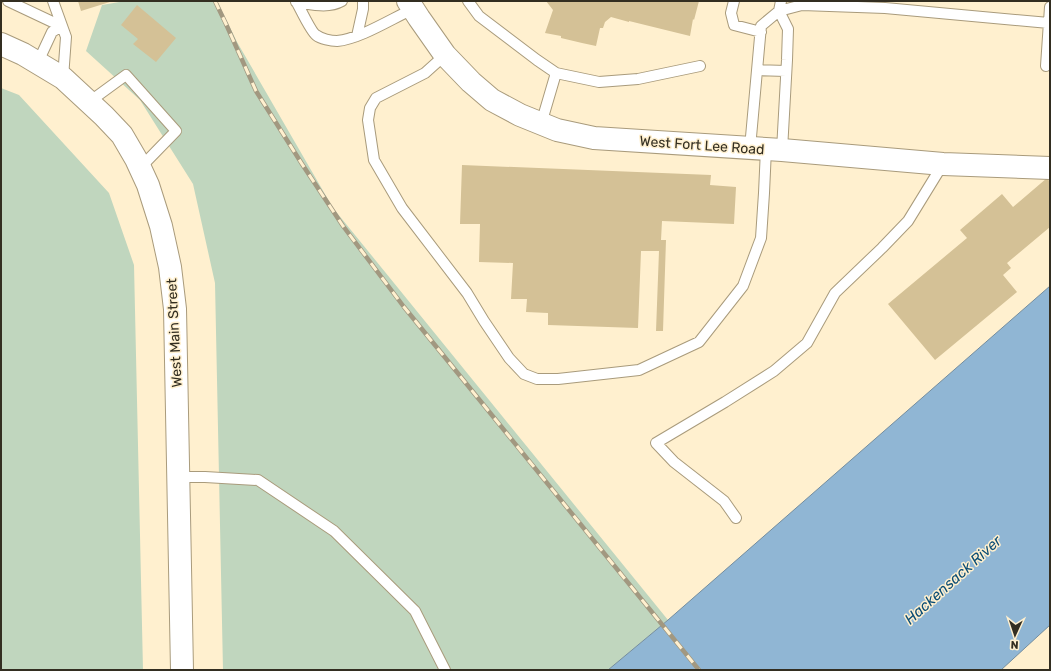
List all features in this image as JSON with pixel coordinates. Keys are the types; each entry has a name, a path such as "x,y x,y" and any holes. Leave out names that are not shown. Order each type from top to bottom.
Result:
{"main road":[{"name":"West Fort Lee Road","path":"410,5 445,55 471,82 492,100 520,115 557,130 594,138 766,149 943,164 1050,168"},
{"name":"West Main Street","path":"1,44 38,62 63,78 122,135 148,185 161,226 170,267 175,309 182,670"}],"lane":[{"path":"8,1 61,26"},
{"path":"53,1 66,37 63,78"},
{"path":"296,1 327,6 337,4 342,1"},
{"path":"296,1 316,35 336,41 362,34 410,5"},
{"path":"357,36 363,9 363,1"},
{"path":"468,1 479,16 556,73 599,82 638,79 700,66"},
{"path":"734,1 731,13 734,25 761,32"},
{"path":"445,55 425,73 376,98 370,108 368,120 374,160 402,208 467,293 509,358 524,374 537,379 558,379 639,370 700,342 743,286 761,238 766,149 757,70 761,26 780,6 802,5 885,8 1049,23"},
{"path":"766,149 786,71 788,29 780,6"},
{"path":"1046,66 1050,7"},
{"path":"38,62 52,32 61,26"},
{"path":"757,70 786,71"},
{"path":"541,124 556,73"},
{"path":"89,102 126,75 176,131 140,168"},
{"path":"736,518 724,501 674,462 656,443 774,371 807,343 835,293 908,221 943,164"},
{"path":"178,477 258,480 334,531 415,611 445,670"}],"green space":[{"path":"125,1 217,1 237,42 333,208 668,620 608,670 223,670 215,283 193,184 140,100 86,51 102,5"},
{"path":"1,88 19,95 109,193 134,265 143,670 1,670"}],"water":[{"name":"Hackensack River","path":"1050,286 1050,625 1001,670 608,670 668,620"}],"building":[{"path":"78,1 113,1 81,11"},
{"path":"546,1 699,1 694,20 693,19 690,36 611,17 605,22 603,28 600,28 596,46 545,33 553,10"},
{"path":"137,5 176,38 156,62 133,44 138,39 121,25"},
{"path":"462,165 711,175 710,185 736,187 734,224 662,221 661,240 666,240 663,331 656,331 659,251 641,251 638,328 548,325 548,313 526,312 527,299 511,299 513,263 479,262 480,224 460,224"},
{"path":"1047,178 1050,182 1050,227 1007,263 1011,268 1003,275 1017,292 935,360 888,304 967,238 960,230 1002,194 1013,207"}],"railway":[{"path":"215,1 256,91 343,226 404,307 699,670"}]}
